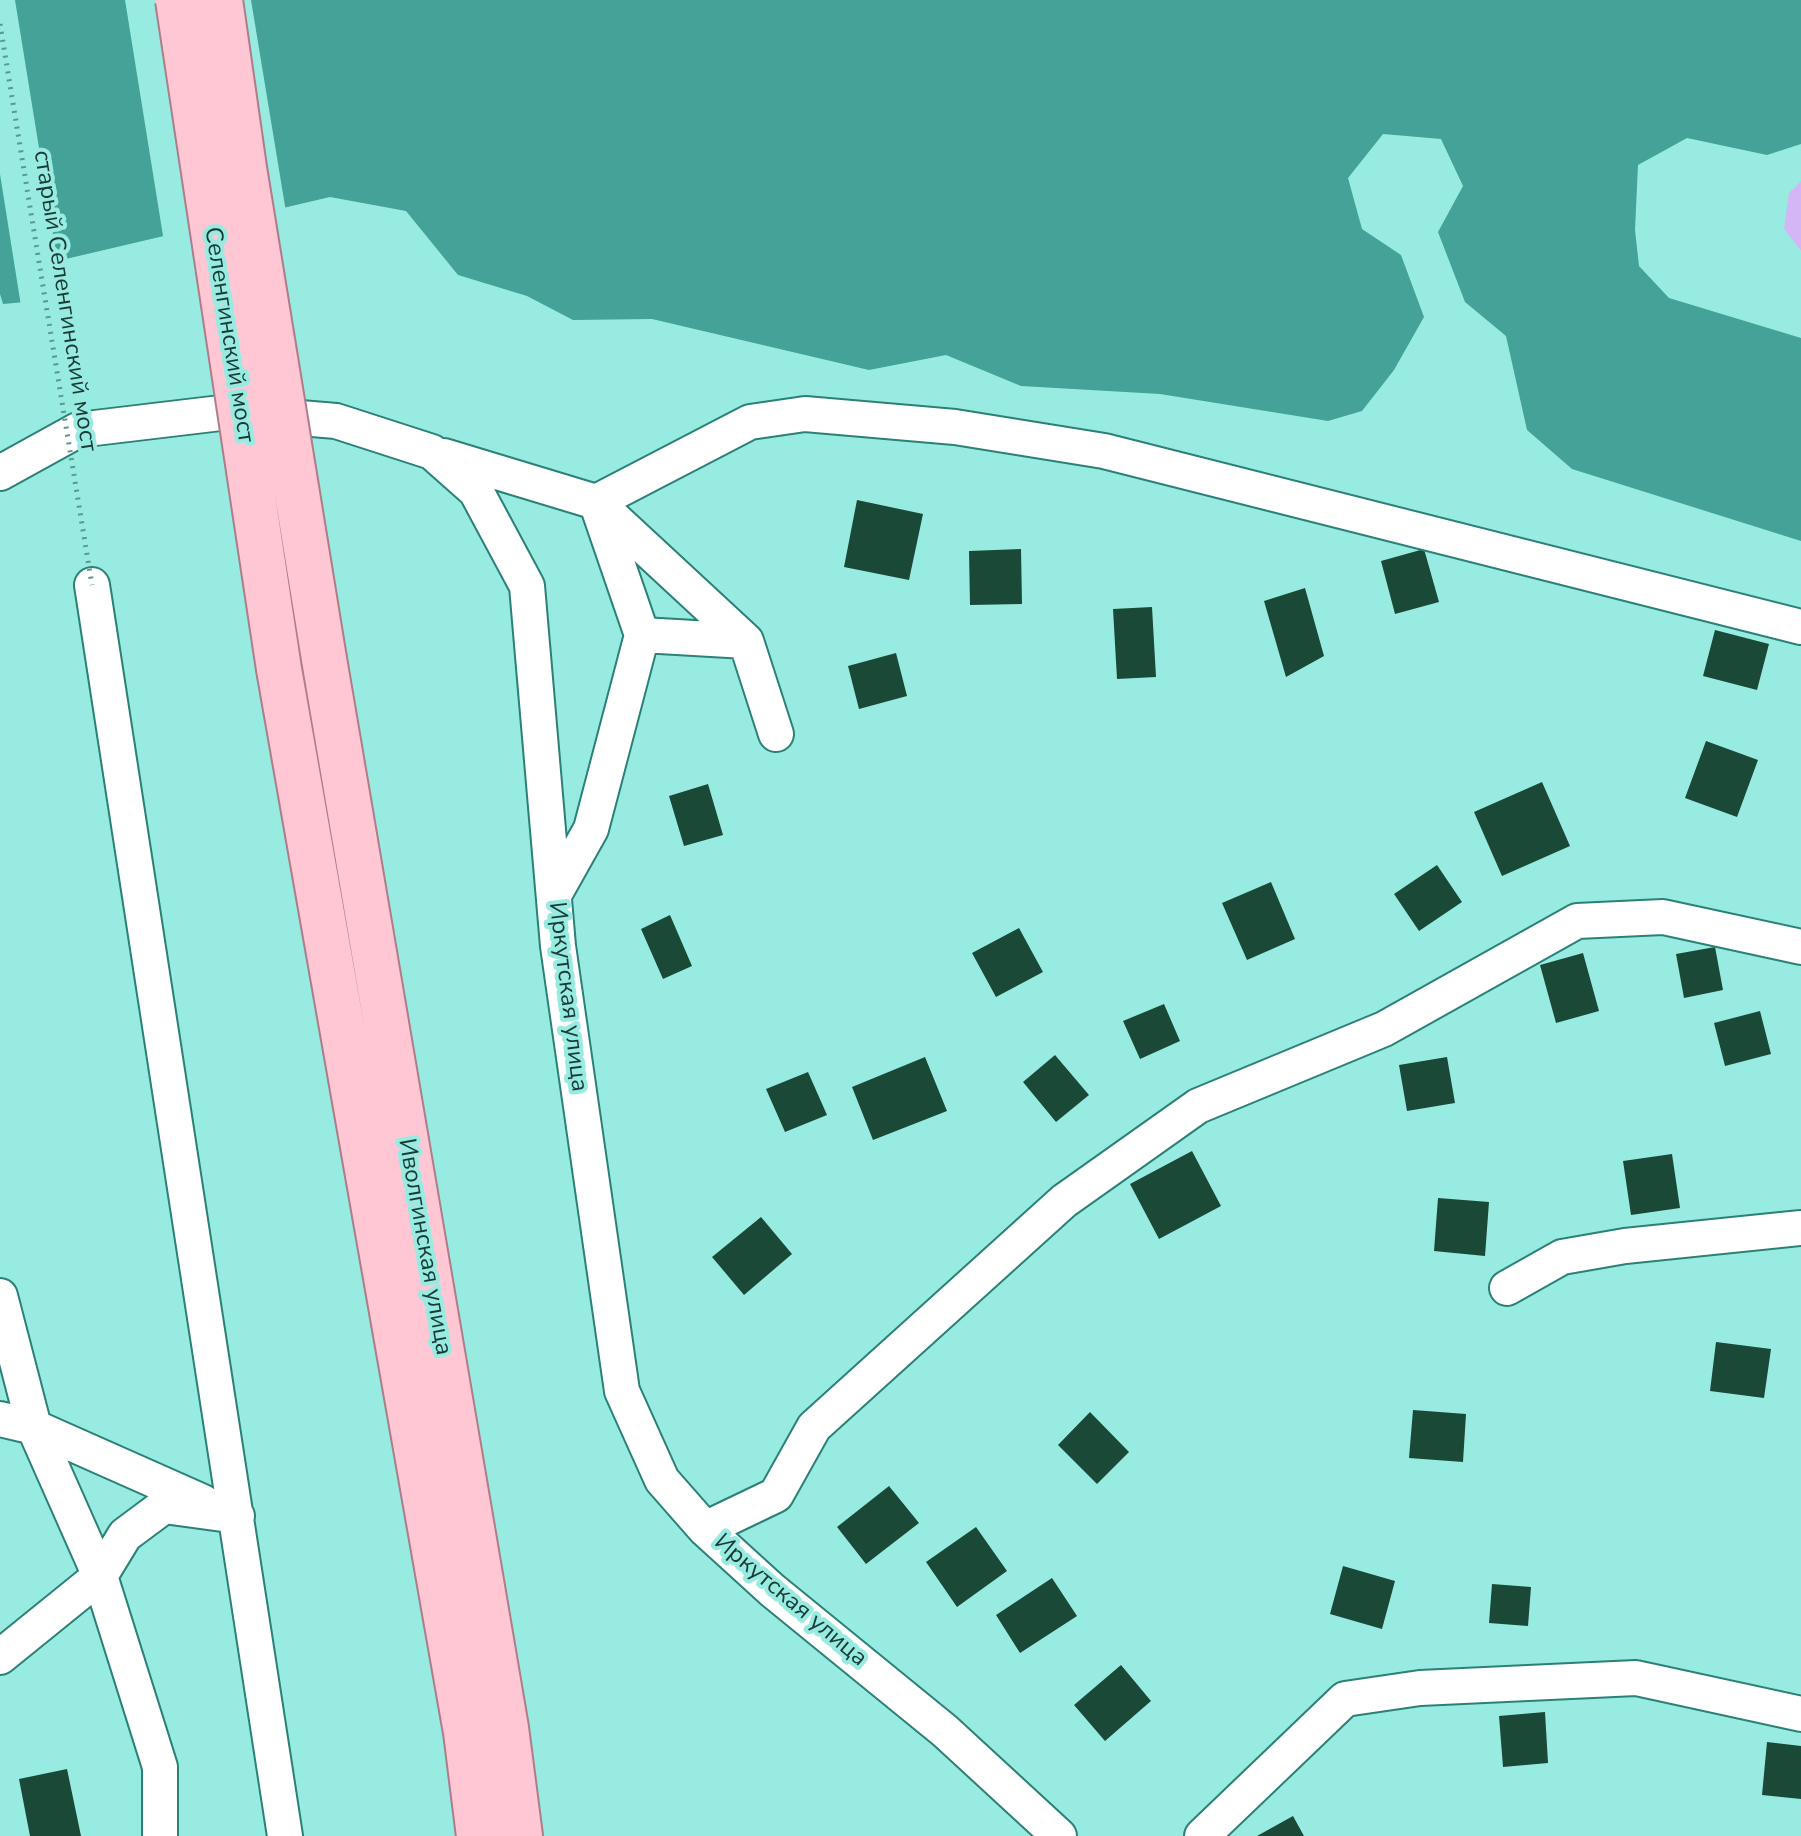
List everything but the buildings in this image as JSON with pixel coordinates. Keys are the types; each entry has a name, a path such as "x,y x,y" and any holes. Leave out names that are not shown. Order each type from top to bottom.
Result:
{"main road":[{"name":"Селенгинский мост","path":"178,0 279,669"},
{"name":"Селенгинский мост","path":"220,0 324,659"},
{"name":"Иволгинская улица","path":"324,659 506,1728 520,1836"},
{"name":"Иволгинская улица","path":"279,669 464,1716 479,1836"}],"street":[{"name":"Иркутская улица","path":"0,473 78,430 229,412 336,421 432,452 476,491 527,586 558,946 622,1391 662,1480 705,1529 772,1590 945,1731 1059,1836"},
{"path":"596,502 750,422 805,414 955,427 1104,451 1801,627"},
{"path":"432,452 596,502 746,641 776,734"},
{"path":"554,895 591,829 642,635 596,502"},
{"path":"92,585 285,1836"},
{"path":"642,635 746,641"},
{"path":"705,1529 776,1495 814,1427 1064,1201 1198,1106 1384,1029 1577,921 1663,917 1801,947"},
{"path":"1507,1288 1562,1257 1625,1246 1801,1228"},
{"path":"0,1296 34,1427 100,1576 160,1767 160,1836"},
{"path":"0,1383 34,1427"},
{"path":"0,1419 34,1427 237,1516"},
{"path":"0,1657 100,1576 125,1535 164,1506 237,1516"},
{"path":"1202,1836 1345,1699 1420,1688 1636,1678 1801,1714"}],"path":[{"name":"старый Селенгинский мост","path":"0,24 92,585"}],"shaded area":[{"path":"1801,181 1801,251 1784,229 1789,193"}],"water":[{"path":"0,0 1801,0 1801,144 1767,155 1687,138 1638,165 1635,230 1639,266 1669,298 1801,338 1801,541 1572,469 1527,430 1506,336 1465,302 1438,232 1463,186 1441,139 1383,134 1348,178 1362,229 1401,255 1424,317 1394,370 1362,411 1328,421 1160,394 1021,386 946,355 869,370 652,319 573,320 527,296 458,275 406,211 330,197 53,262 47,300 3,304 0,294"}],"pier":[{"path":"0,0 15,0 58,265 47,304 21,306 0,174"},
{"path":"125,0 251,0 286,212 164,242"}]}
